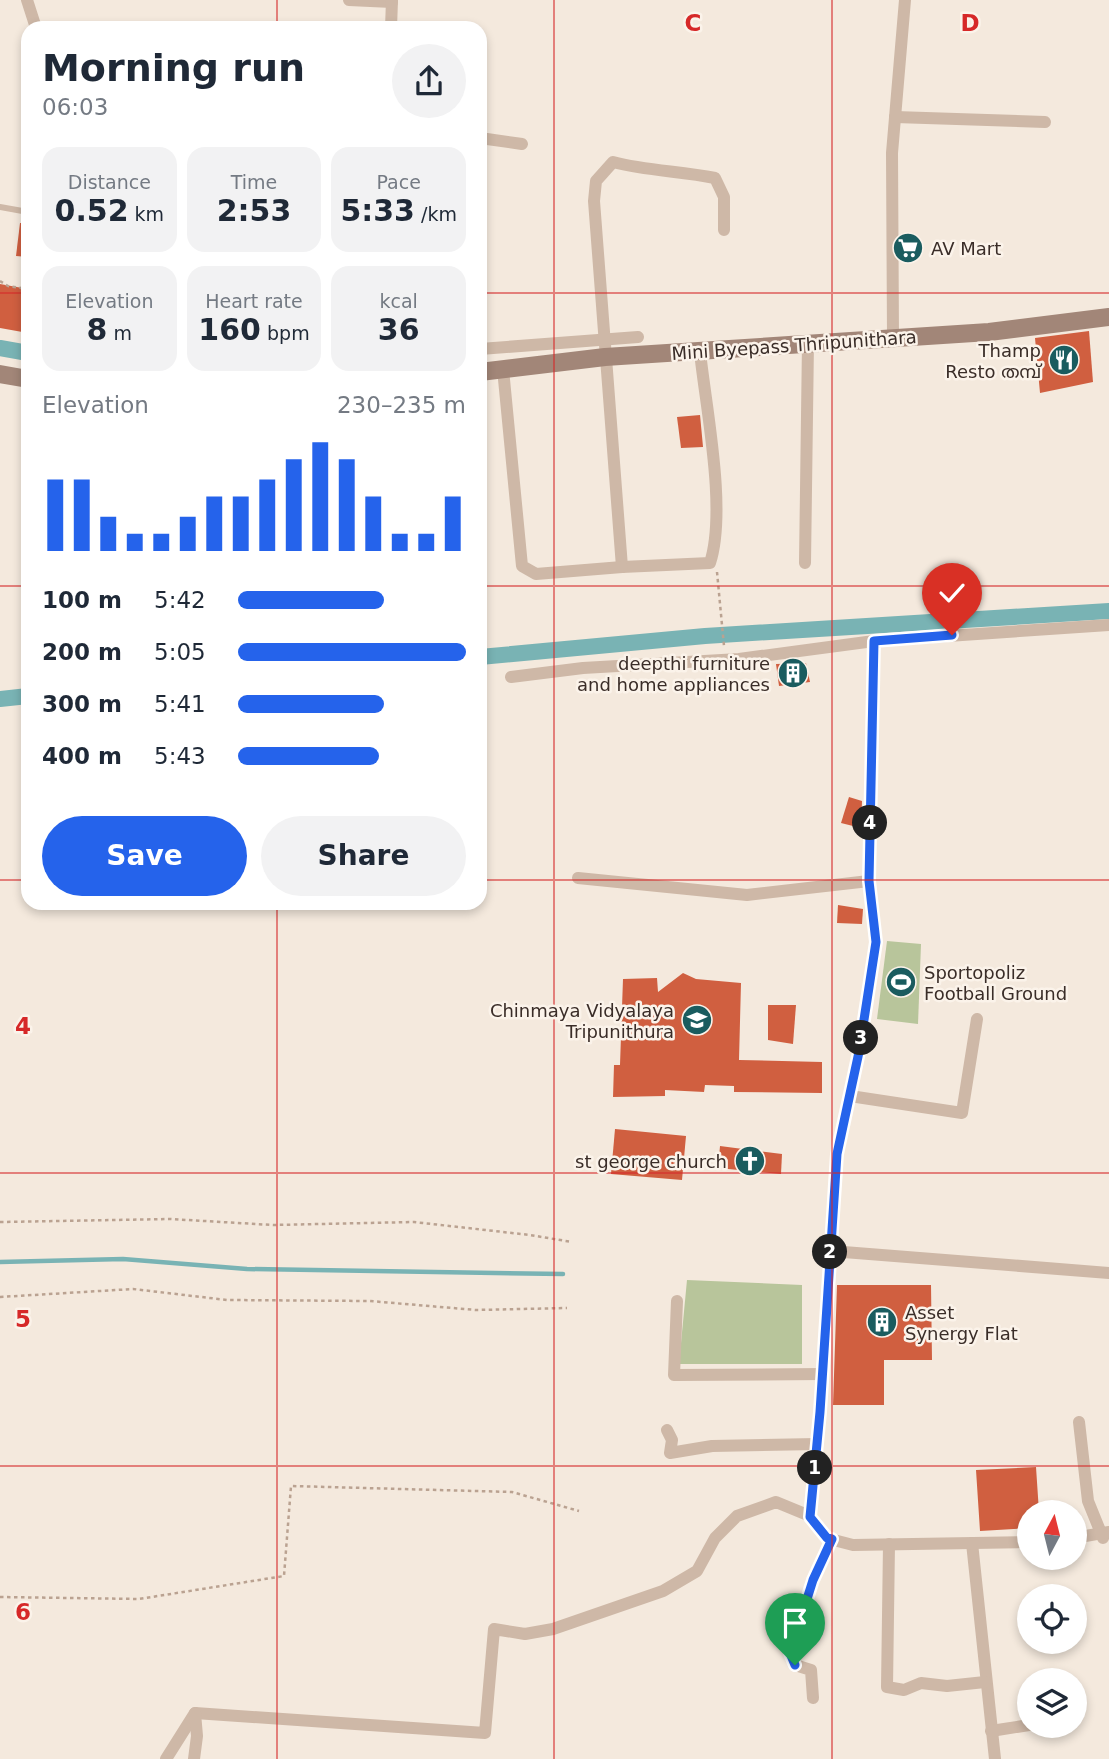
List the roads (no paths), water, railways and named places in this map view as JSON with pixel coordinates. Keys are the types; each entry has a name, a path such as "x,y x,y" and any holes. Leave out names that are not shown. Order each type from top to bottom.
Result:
{"main road":[{"name":"Mini Byepass Thripunithara","path":"490,370 605,348 700,352 808,342 989,332 1109,317"},
{"path":"0,374 21,378"}],"street":[{"path":"27,0 34,21"},
{"path":"349,0 392,1 391,21"},
{"path":"894,337 892,153 905,0"},
{"path":"895,117 1045,122"},
{"path":"487,139 522,144"},
{"path":"622,567 594,201 596,181 613,162 641,169 688,172 715,178 724,197 724,230"},
{"path":"487,349 605,348 638,337"},
{"path":"805,563 808,342"},
{"path":"490,370 522,566 536,574 710,563 715,548 715,491 700,352"},
{"path":"511,677 583,668 739,659 874,641 1109,625"},
{"path":"810,1517 823,1374 837,1154 850,1096 876,942 869,881 874,641"},
{"path":"578,878 747,895 869,881"},
{"path":"850,1096 962,1113 977,1019"},
{"path":"831,1251 1109,1273"},
{"path":"677,1301 674,1375 823,1374"},
{"path":"1079,1422 1088,1501 1104,1534"},
{"path":"667,1430 672,1440 670,1453 712,1446 817,1444"},
{"path":"195,1713 485,1733 494,1629 525,1634 553,1629 663,1591 697,1571 715,1538 737,1516 776,1502 810,1517 827,1538 853,1545 1017,1542"},
{"path":"813,1698 811,1670 795,1665 790,1653 813,1580 832,1539"},
{"path":"972,1543 995,1759"},
{"path":"889,1544 887,1687 904,1690 921,1683 947,1686 985,1682"},
{"path":"166,1759 195,1713"},
{"path":"194,1759 195,1713"},
{"path":"991,1731 1017,1727"}],"lane":[{"path":"0,207 21,211"}],"waterway":[{"path":"0,348 21,352"},
{"path":"487,656 705,636 1109,611"},
{"path":"0,699 21,697"},
{"path":"0,1262 123,1259 247,1269 563,1274"}],"place":[{"name":"AV Mart","path":"908,248"},
{"name":"Thamp Resto തമ്പ്","path":"1064,360"},
{"name":"deepthi furniture and home appliances","path":"793,673"},
{"name":"Sportopoliz Football Ground","path":"901,982"},
{"name":"Chinmaya Vidyalaya Tripunithura","path":"697,1020"},
{"name":"st george church","path":"750,1161"},
{"name":"Asset Synergy Flat","path":"882,1322"}]}
